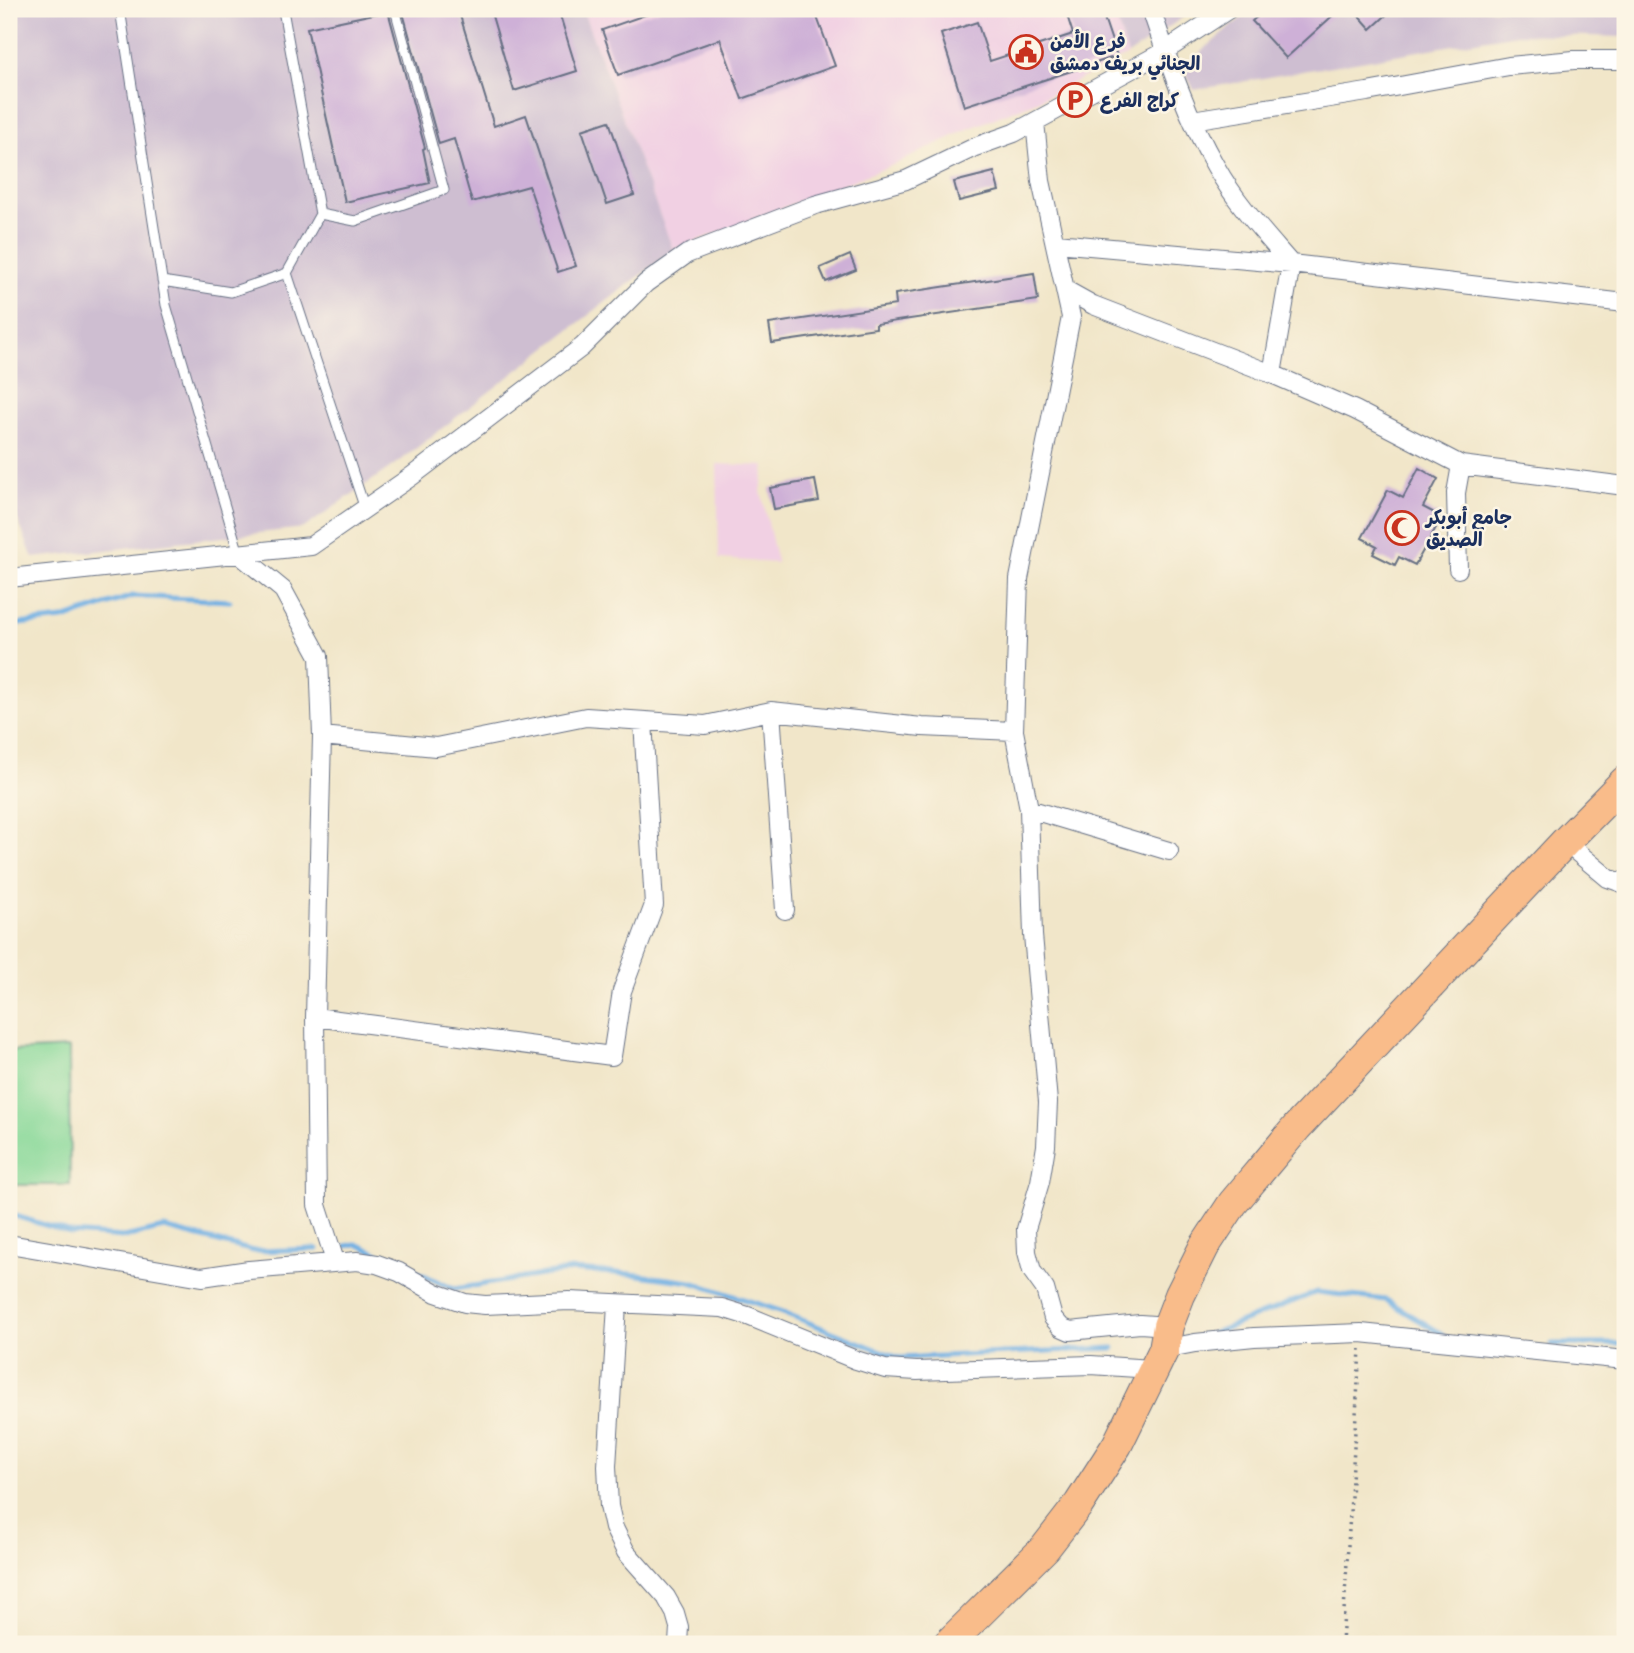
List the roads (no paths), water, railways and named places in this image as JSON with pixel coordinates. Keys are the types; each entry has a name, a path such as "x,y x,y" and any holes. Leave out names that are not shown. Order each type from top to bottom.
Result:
{"main road":[{"path":"948,1644 1045,1548 1079,1504 1117,1445 1161,1348 1180,1295 1204,1247 1241,1194 1297,1127 1625,781"}],"street":[{"path":"1151,9 1192,120 1216,169 1251,219 1291,264"},
{"path":"9,578 311,546 412,476 582,347 646,283 681,258 815,205 906,180 975,147 1014,133 1165,51 1228,9"},
{"path":"1192,120 1509,66 1574,60 1625,60"},
{"path":"1035,122 1041,181 1071,317 1019,579 1014,731 1029,809 1034,935 1048,1102 1046,1146 1040,1181 1026,1229 1027,1252 1032,1271 1045,1289 1053,1318 1061,1327 1070,1331 1140,1324 1161,1348"},
{"path":"1056,243 1291,264 1625,303"},
{"path":"1272,374 1291,264"},
{"path":"1066,290 1093,305 1272,374 1355,410 1461,466 1625,486"},
{"path":"1458,569 1456,493 1461,466"},
{"path":"239,554 284,590 319,656 322,736 315,1017 317,1205 335,1261"},
{"path":"322,736 436,747 586,717 705,725 771,711 922,727 1014,731"},
{"path":"771,711 785,910"},
{"path":"315,1017 612,1056 622,991 654,905 643,721"},
{"path":"1029,809 1169,851"},
{"path":"1565,842 1608,878 1625,884"},
{"path":"9,1244 202,1277 335,1261 357,1261 377,1264 399,1272 436,1293 465,1303 485,1305 569,1301 722,1308 748,1315 835,1352 885,1368 916,1371 1091,1365 1161,1348 1195,1343 1254,1337 1361,1333 1625,1360"},
{"path":"617,1305 607,1466 609,1506 614,1528 626,1552 666,1597 675,1614 678,1644"}],"lane":[{"path":"120,9 166,305 239,554"},
{"path":"162,281 231,292 287,273 320,214 282,9"},
{"path":"320,214 355,221 444,190 395,9"},
{"path":"287,273 365,509"}],"waterway":[{"path":"9,625 63,619 133,596 230,601"},
{"path":"9,1214 71,1233 124,1237 164,1228 254,1251 317,1249"},
{"path":"346,1246 357,1244 454,1289 572,1270 691,1282 774,1309 899,1358 1114,1348"},
{"path":"1211,1334 1317,1292 1386,1300 1442,1334"},
{"path":"1552,1344 1625,1344"}],"place":[{"name":"فرع الأمن الجنائي بريف دمشق","path":"1026,52"},
{"name":"كراج الفرع","path":"1075,100"},
{"name":"جامع أبوبكر الصديق","path":"1402,528"}]}
